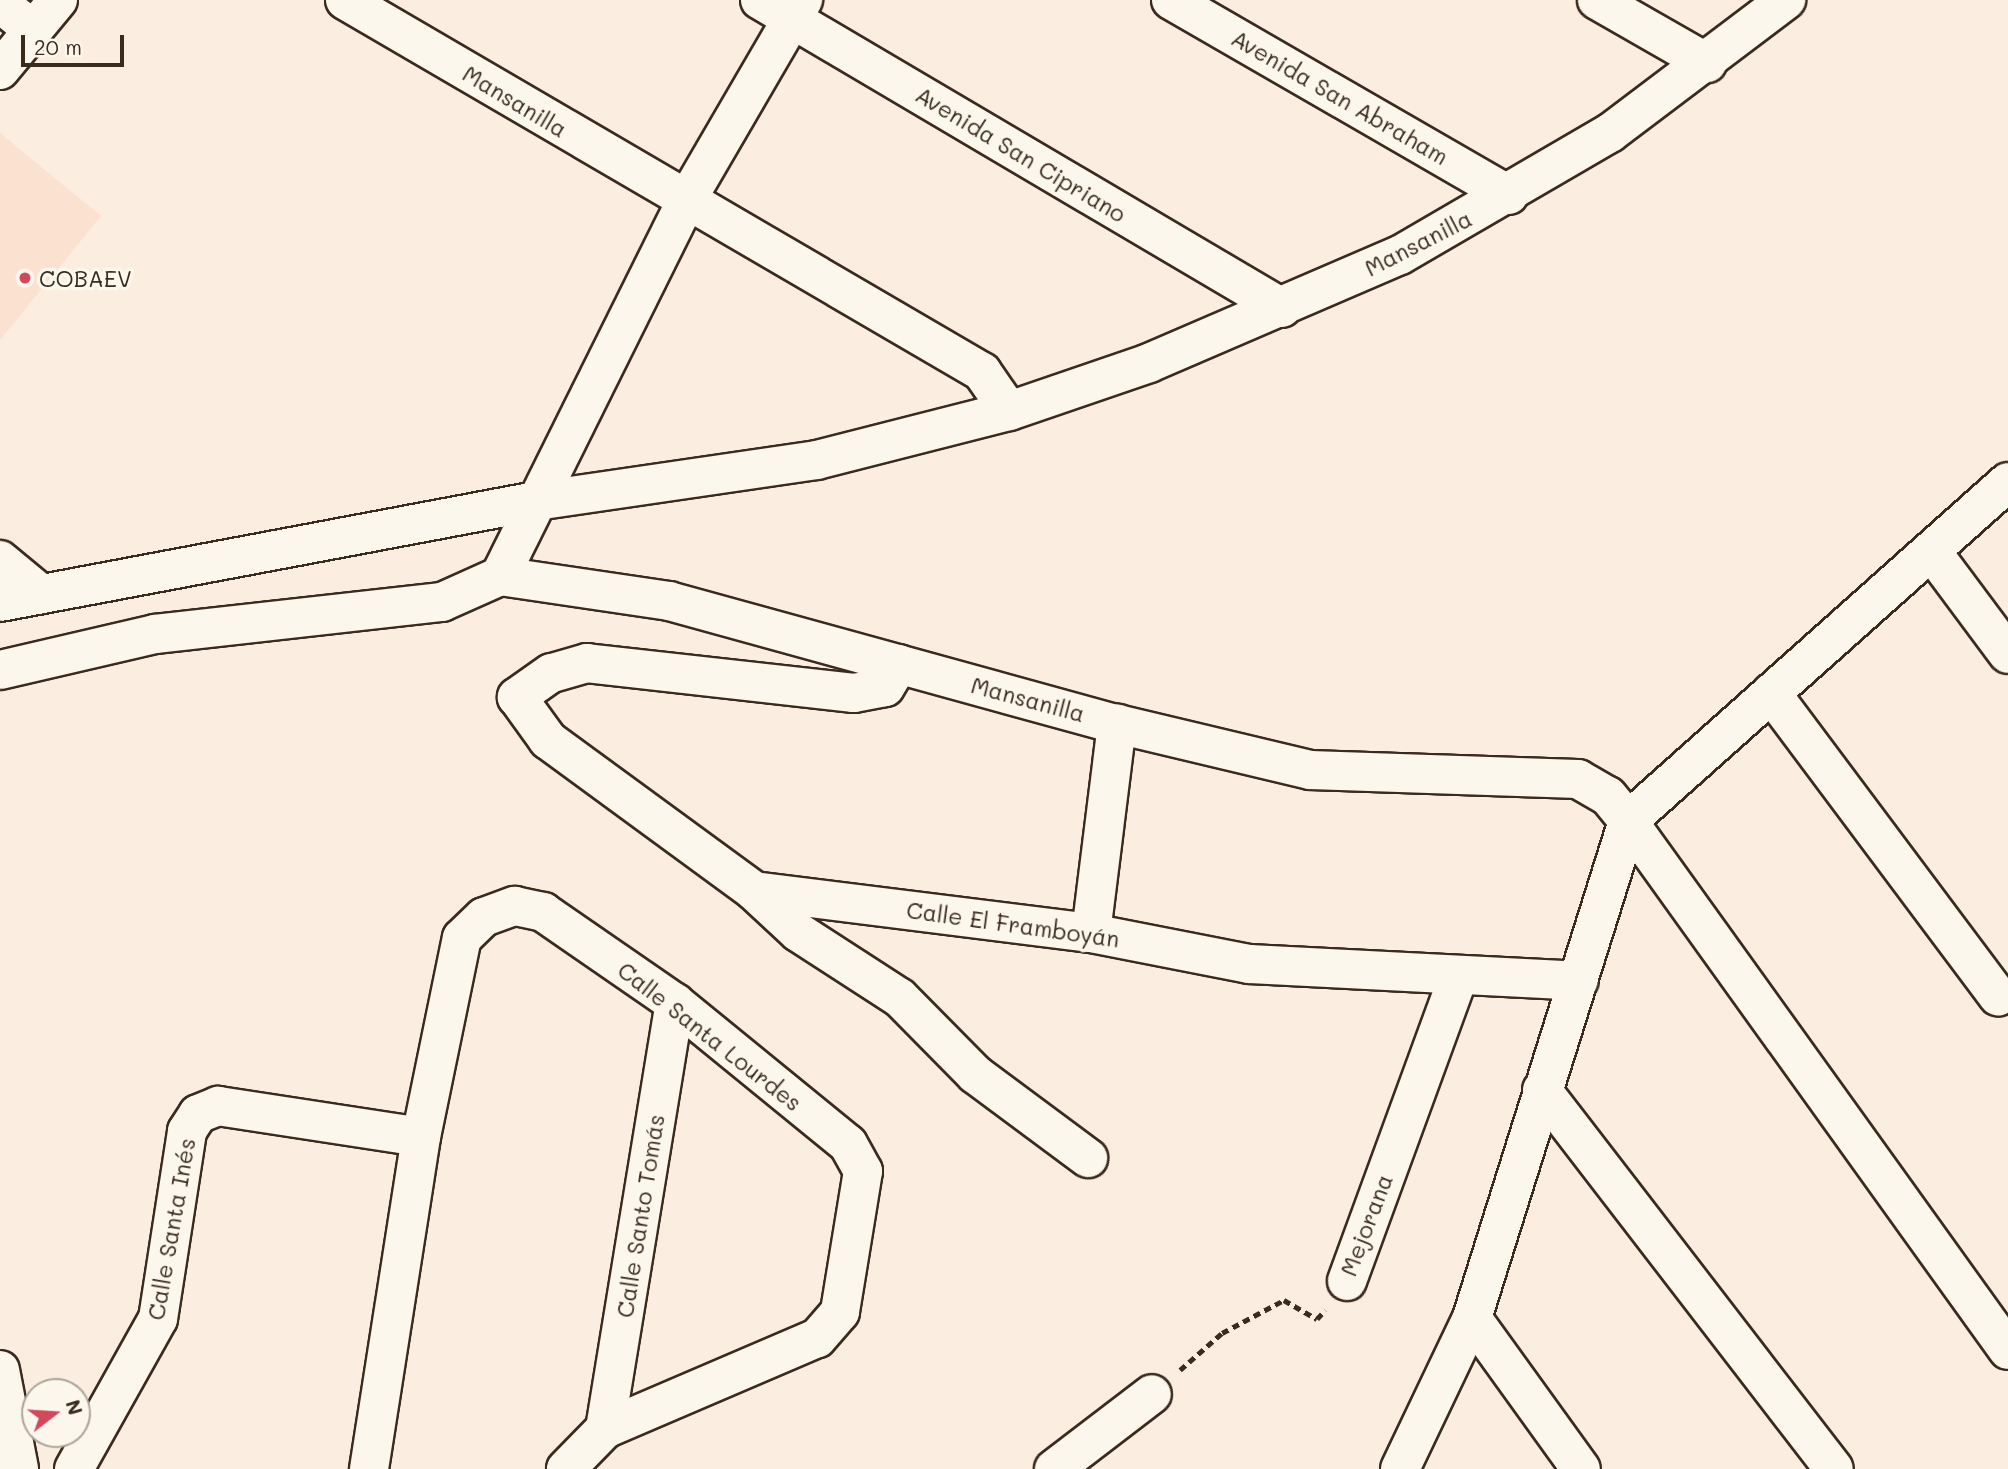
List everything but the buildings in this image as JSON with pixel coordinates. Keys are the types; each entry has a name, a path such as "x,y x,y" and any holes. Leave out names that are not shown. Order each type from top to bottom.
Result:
{"street":[{"path":"0,70 58,0"},
{"name":"Mansanilla","path":"345,0 982,372 1009,411"},
{"name":"Avenida San Abraham","path":"1171,0 1509,195"},
{"path":"1597,0 1707,63"},
{"name":"Mansanilla","path":"0,602 536,502 817,460 1009,411 1149,363 1400,256 1509,195 1610,133 1707,63 1786,0"},
{"path":"0,3 33,30"},
{"path":"3,673 155,634 442,602 500,576 785,6"},
{"name":"Avenida San Cipriano","path":"785,6 1282,308"},
{"path":"1399,1469 1472,1318 1628,821 2008,482"},
{"path":"1932,552 2008,654"},
{"path":"0,560 41,594"},
{"name":"Mansanilla","path":"500,576 669,601 1117,724 1310,770 1578,779 1608,796 1628,821 2008,1350"},
{"name":"Calle El Framboyán","path":"899,664 885,687 855,693 587,663 551,673 517,697 548,740 754,891 1091,933 1249,964 1458,978 1579,981"},
{"path":"1771,693 1998,996"},
{"path":"1091,933 1117,724"},
{"path":"754,891 798,932 900,998 975,1074 1088,1158"},
{"name":"Calle Santa Lourdes","path":"369,1469 421,1137 462,938 484,917 514,906 543,912 675,1003 848,1144 863,1171 840,1312 817,1338 605,1429 566,1469"},
{"name":"Mejorana","path":"1347,1281 1458,978"},
{"name":"Calle Santo Tomás","path":"605,1429 675,1003"},
{"path":"1542,1090 1834,1469"},
{"name":"Calle Santa Inés","path":"74,1469 158,1319 187,1131 198,1114 218,1106 421,1137"},
{"path":"1472,1318 1581,1469"},
{"path":"0,1370 19,1469"},
{"path":"1054,1469 1152,1394"}],"path":[{"name":"Mejorana","path":"1152,1394 1222,1333 1284,1300 1317,1319 1347,1281"}],"shaded area":[{"name":"COBAEV","path":"0,133 101,216 0,340"}],"place":[{"name":"COBAEV","path":"25,278"}]}
